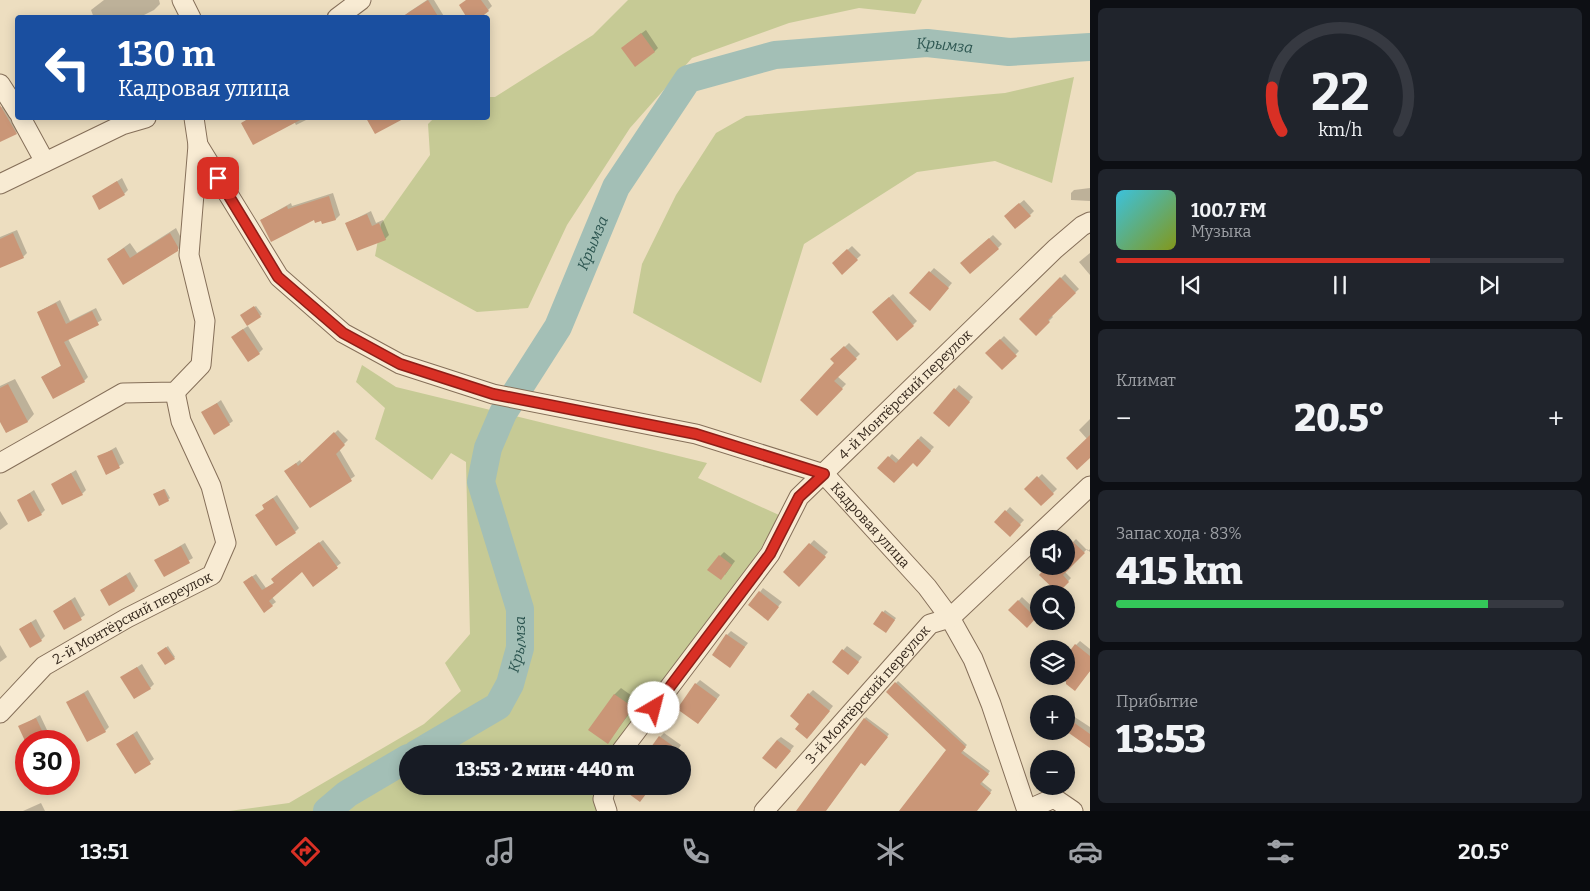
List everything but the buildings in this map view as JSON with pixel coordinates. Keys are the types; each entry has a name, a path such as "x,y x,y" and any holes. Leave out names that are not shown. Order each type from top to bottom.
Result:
{"street":[{"path":"182,0 190,15"},
{"path":"342,15 361,0"},
{"path":"0,84 15,107"},
{"path":"22,120 45,162"},
{"path":"0,184 122,125 139,120"},
{"name":"Кадровая улица","path":"194,120 198,145 278,277 343,333 400,364 493,394 696,434 824,474 927,587 950,618 973,659 992,704 1027,810"},
{"path":"0,463 123,393 175,392 201,365 205,321 189,255 198,145"},
{"name":"4-й Монтёрский переулок","path":"626,745 770,554 799,497 1055,250 1082,226 1090,222"},
{"name":"2-й Монтёрский переулок","path":"0,713 44,666 126,618 212,575 226,543 211,486 181,421 175,392"},
{"name":"3-й Монтёрский переулок","path":"764,811 930,624 950,618 1090,486"},
{"path":"604,795 603,799 607,811"},
{"path":"1027,810 1054,798 1073,811"}],"green space":[{"path":"628,0 922,0 915,14 859,8 789,23 692,58 630,128 567,225 528,308 477,312 375,256 381,224 430,155 428,124 432,120 490,120 490,97 495,97 593,35"},
{"path":"1074,77 1052,183 995,161 917,172 804,244 761,383 633,313 642,264 676,195 716,133 746,116 1005,93"},
{"path":"362,365 396,387 707,463 698,478 779,515 760,550 614,745 399,745 399,795 595,795 599,811 229,811 289,803 424,724 461,691 445,663 470,634 466,462 451,453 432,480 375,439 385,408 356,382"}],"waterway":[{"name":"Крымза","path":"431,745 498,706 510,684 520,648 520,609 481,482 488,448 503,413 558,327 616,187 688,79 775,55 927,43 1009,52 1090,47"},
{"name":"Крымза","path":"327,811 347,794 399,763"}],"route":[{"path":"218,178 278,277 343,333 400,364 493,394 696,434 824,474 799,497 770,554 654,708"}]}
